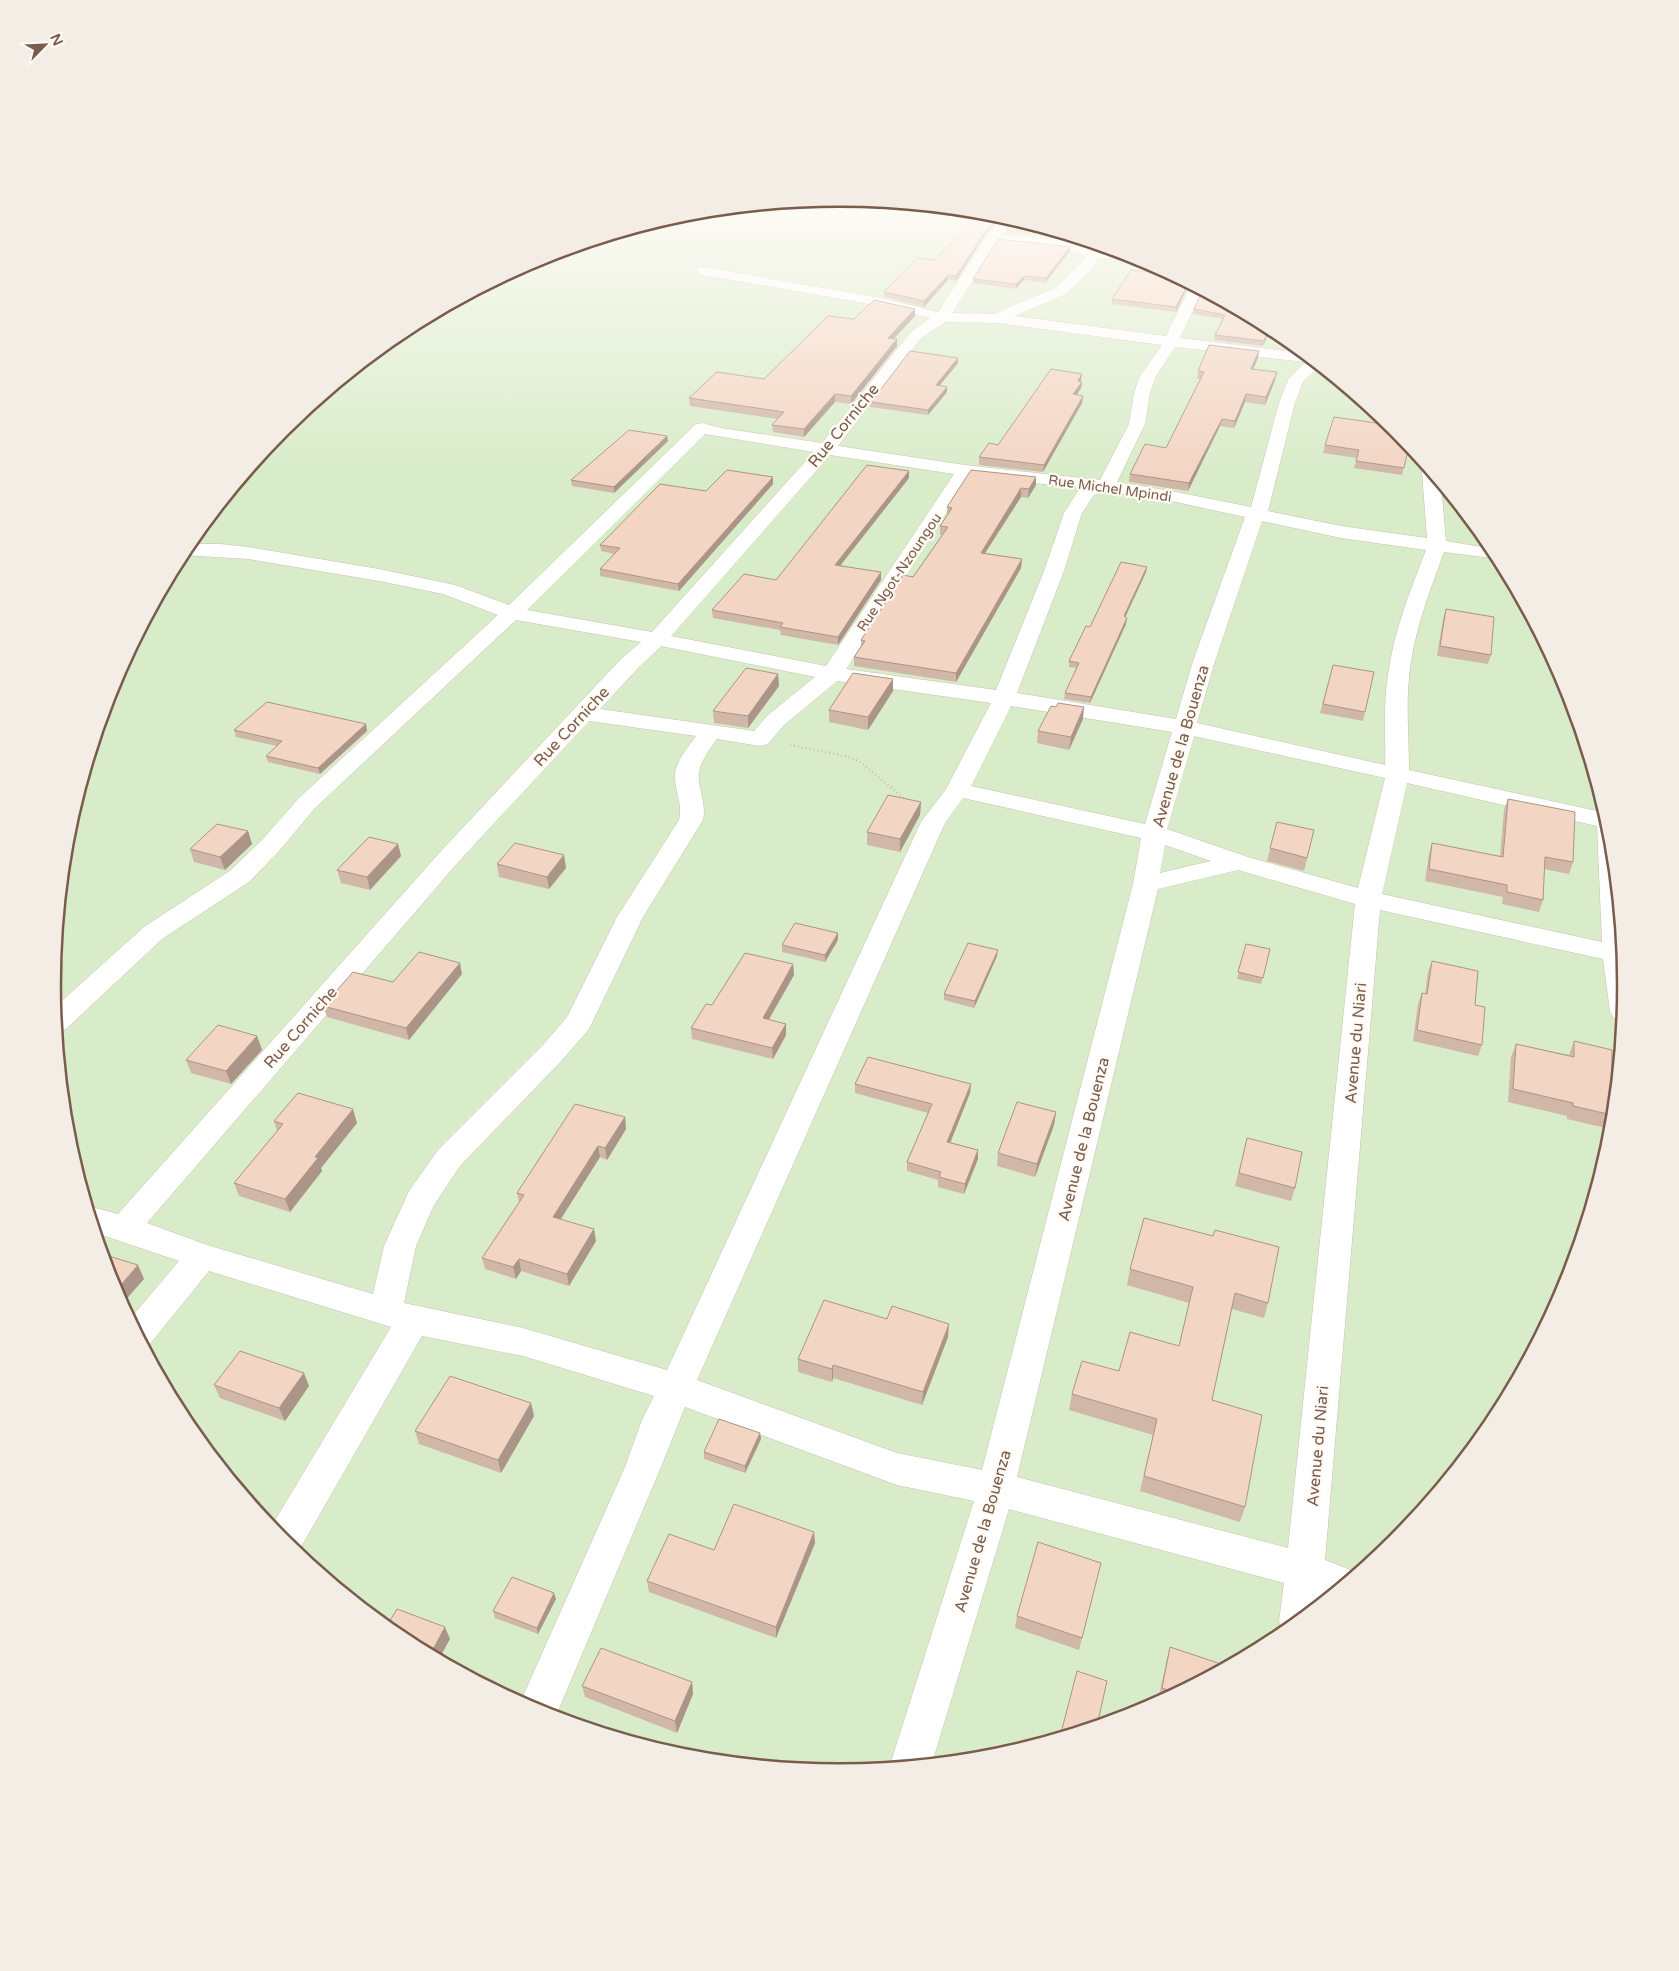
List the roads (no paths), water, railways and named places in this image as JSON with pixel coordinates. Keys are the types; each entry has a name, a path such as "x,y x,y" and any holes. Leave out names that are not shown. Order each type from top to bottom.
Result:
{"street":[{"path":"818,291 881,302 942,317 998,319 1298,357"},
{"name":"Rue Corniche","path":"108,1223 629,664 657,639 826,450 916,335 942,317 959,291"},
{"path":"998,319 1061,291"},
{"path":"540,1704 644,1467 660,1420 933,822 957,790 1004,698 1054,571 1073,513 1087,491 1106,486 1137,424 1142,393 1148,376 1171,342 1194,293"},
{"name":"Avenue de la Bouenza","path":"912,1760 996,1489 1146,884 1154,833 1204,661 1252,520 1258,514 1287,403 1296,380 1310,366"},
{"name":"Rue Michel Mpindi","path":"512,613 702,428 721,433 744,435 826,450 965,470 1106,486 1176,497 1341,532 1487,552"},
{"name":"Rue Ngot-Nzoungou","path":"710,732 760,739 776,720 832,674 965,470"},
{"name":"Avenue du Niari","path":"1300,1612 1368,899 1397,776 1398,678 1402,651 1413,610 1437,545 1432,480"},
{"path":"194,550 248,553 379,575 448,589 512,613 657,639 832,674 1004,698 1184,728 1600,820"},
{"path":"62,1016 153,933 240,876 334,776 512,613"},
{"path":"287,1534 400,1315 400,1246 420,1200 449,1158 553,1052 579,1022 630,917 691,820 694,812 694,801 687,773 691,762 710,732 583,713"},
{"path":"957,790 1154,833 1239,862 1368,899 1617,954"},
{"path":"1146,884 1239,862"},
{"path":"108,1223 202,1256 400,1315 523,1342 676,1388 897,1469 996,1489 1305,1571 1338,1583"},
{"path":"142,1329 202,1256"}]}
